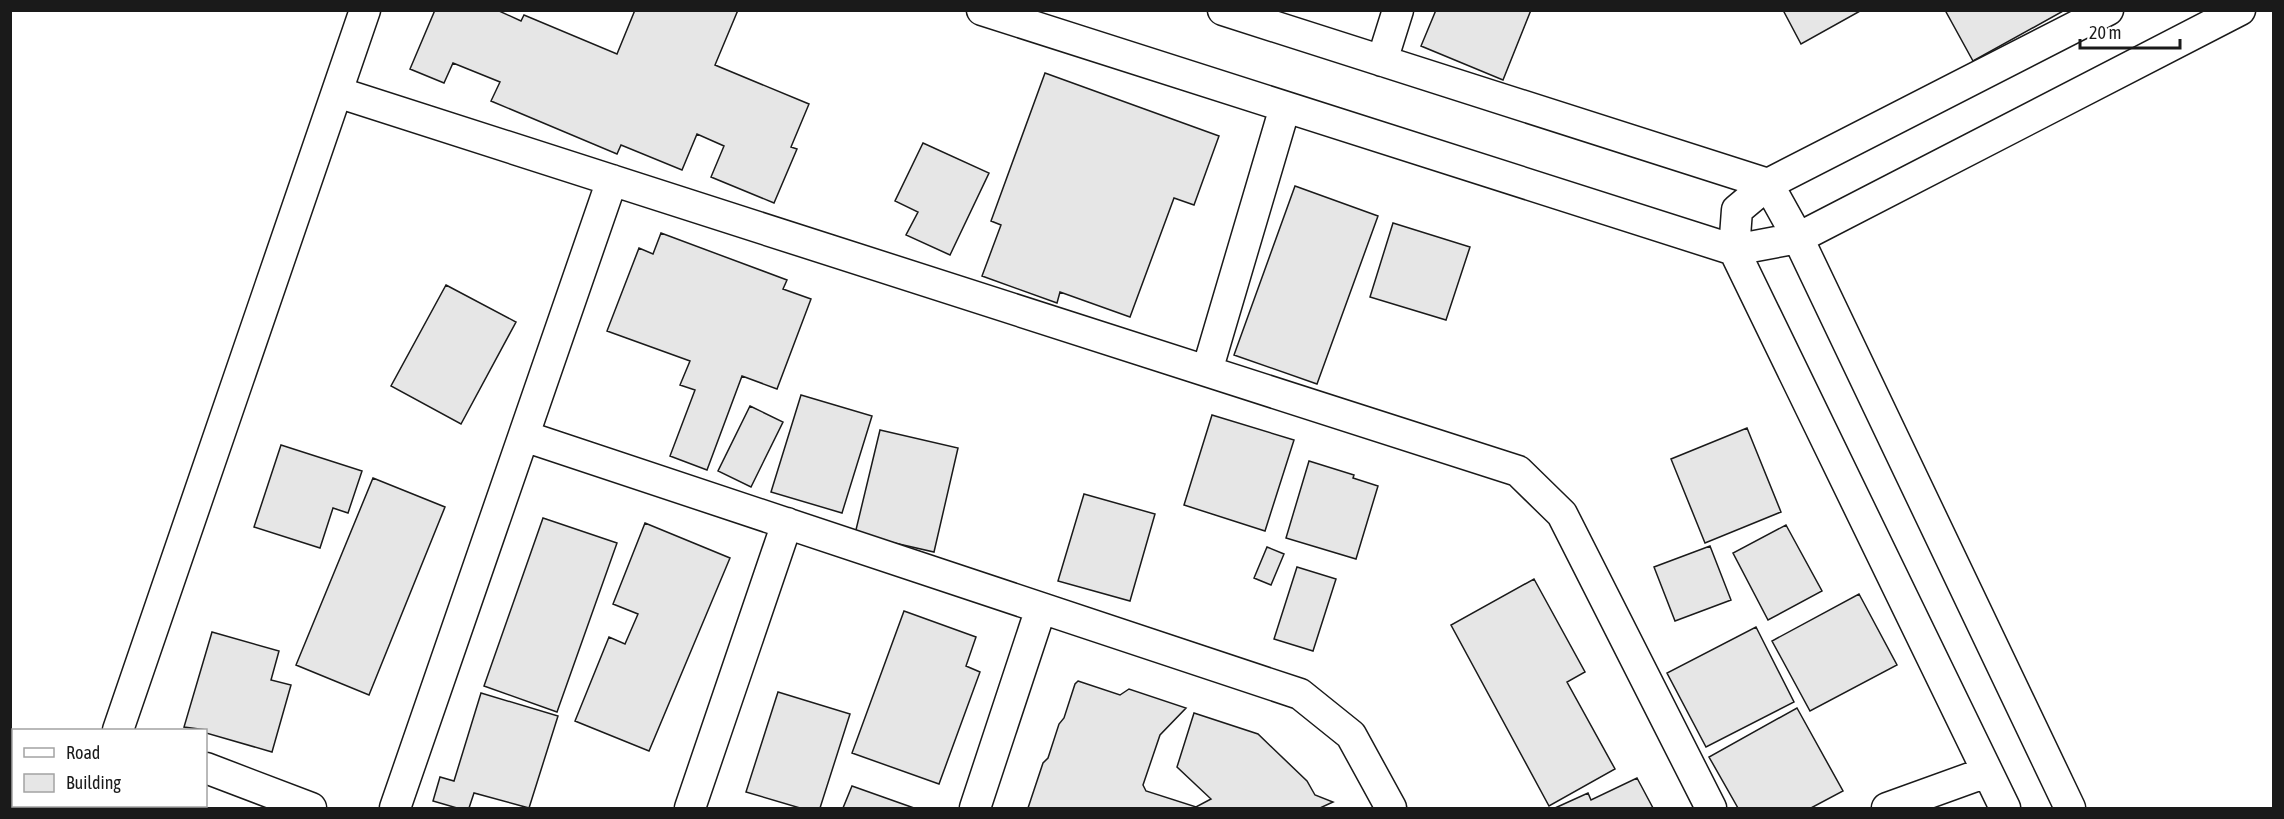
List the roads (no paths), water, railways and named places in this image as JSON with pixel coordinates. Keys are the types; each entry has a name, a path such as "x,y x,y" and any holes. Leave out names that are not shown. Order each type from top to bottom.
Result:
{"street":[{"path":"118,729 365,10"},
{"path":"982,10 1734,250 1798,238 2240,10"},
{"path":"1223,10 1768,184 1798,238 2070,808"},
{"path":"1382,61 1398,10"},
{"path":"2005,808 1734,250 1737,210 1768,184 2108,10"},
{"path":"337,92 1518,471 1562,514 1711,808"},
{"path":"1207,371 1285,107"},
{"path":"395,808 612,180"},
{"path":"524,436 1300,694 1351,735 1390,808"},
{"path":"690,808 787,523"},
{"path":"975,808 1041,608"},
{"path":"207,768 310,808"},
{"path":"1887,808 1987,772"}]}
